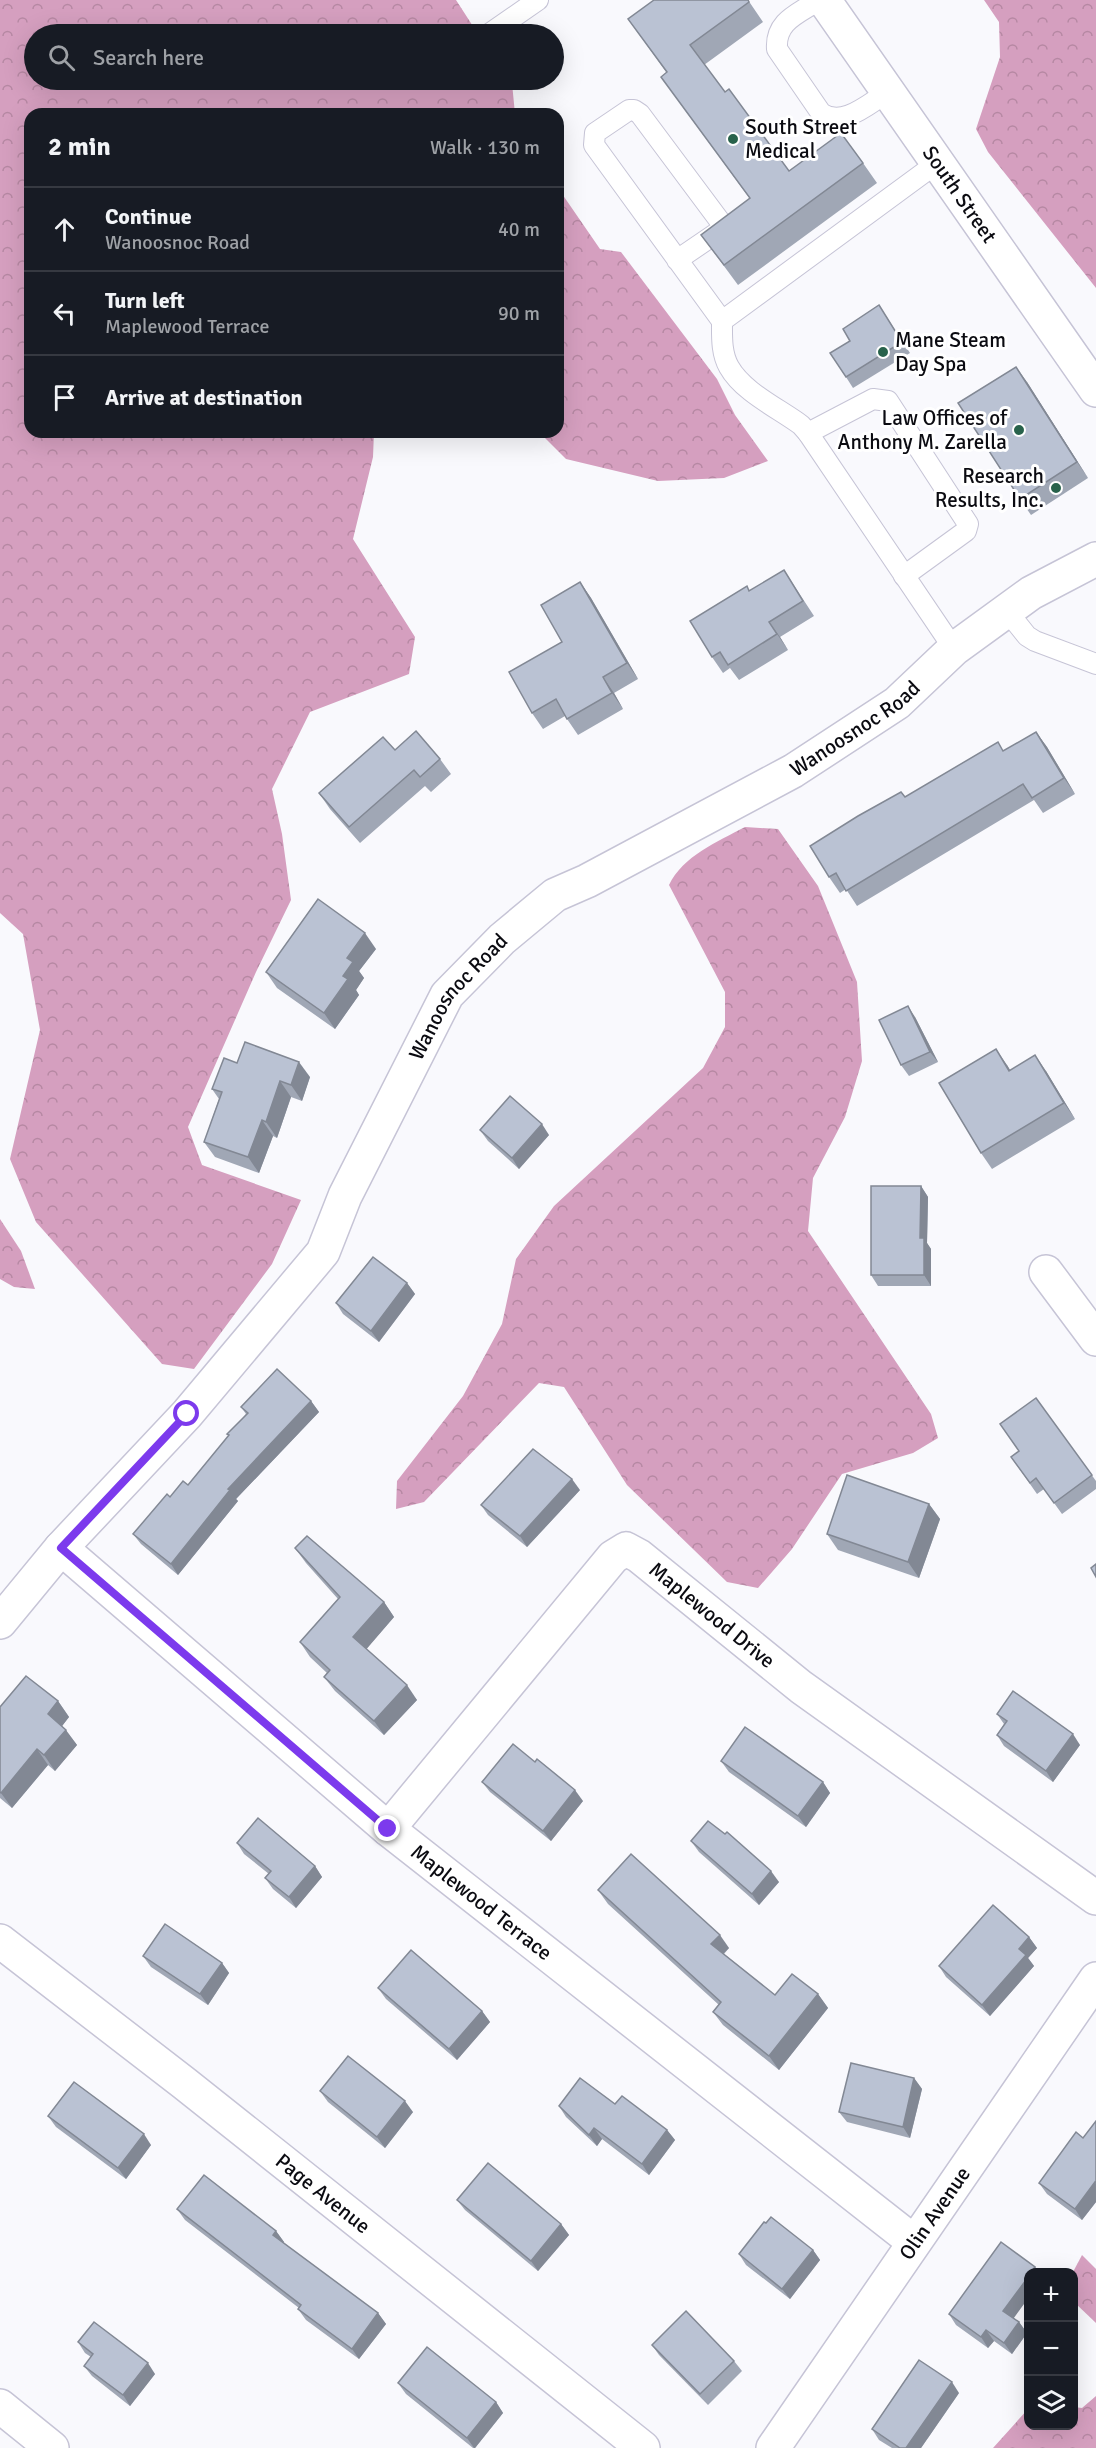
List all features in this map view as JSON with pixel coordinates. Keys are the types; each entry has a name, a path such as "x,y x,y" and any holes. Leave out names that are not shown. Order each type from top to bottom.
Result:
{"street":[{"name":"South Street","path":"824,0 1096,390"},
{"name":"Wanoosnoc Road","path":"0,1622 61,1548 187,1414 323,1252 345,1196 447,995 502,939 555,895 587,881 793,771 851,735 897,703 954,650 1031,593 1096,559"},
{"path":"1046,1272 1096,1339"},
{"name":"Maplewood Terrace","path":"61,1548 388,1829 914,2242"},
{"name":"Maplewood Drive","path":"388,1829 613,1557 626,1550 639,1556 801,1688 1096,1898"},
{"name":"Page Avenue","path":"0,1941 184,2083 643,2448"},
{"name":"Olin Avenue","path":"773,2448 1096,1979"},
{"path":"0,2406 52,2448"}],"lane":[{"path":"503,24 538,0"},
{"path":"819,0 782,25 777,33 776,41 777,49 820,113 828,118 843,118 888,92"},
{"path":"677,260 721,231 722,224 640,114 629,110 595,133 594,145 677,260 722,321 723,349 728,366 741,382 801,425 808,433 954,650"},
{"path":"722,321 937,163"},
{"path":"808,433 873,399 888,401 968,524 966,531 904,576"},
{"path":"1007,611 1027,636 1035,641 1096,664"}],"green space":[{"path":"0,0 456,0 472,24 24,24 24,90 513,90 514,108 24,108 24,438 374,438 373,457 353,539 415,637 409,674 310,712 272,789 282,834 291,900 256,972 188,1127 202,1165 301,1200 272,1264 194,1369 162,1364 36,1222 10,1159 40,1030 23,934 0,913"},
{"path":"984,0 1096,0 1096,288 988,152 976,129 1000,57 999,22"},
{"path":"564,197 600,249 621,252 717,379 735,415 768,461 724,478 658,481 566,459 545,438 564,438"},
{"path":"745,827 778,829 818,886 857,982 862,1061 845,1117 813,1178 808,1231 931,1414 938,1438 913,1453 842,1474 792,1549 758,1588 727,1582 627,1485 564,1387 539,1383 424,1502 396,1509 397,1481 463,1396 502,1324 516,1259 554,1206 703,1068 725,1027 725,992 669,885 675,875 692,858 712,844"},
{"path":"0,1219 21,1251 35,1289 14,1287 0,1279"},
{"path":"1082,2255 1096,2269 1096,2323 1078,2306 1078,2268 1075,2268"},
{"path":"1096,2396 1096,2448 993,2448 1024,2413 1024,2430 1078,2430 1078,2408 1082,2408"}],"building":[{"name":"South Street Medical","path":"654,0 748,0 749,2 690,45 725,92 729,89 789,171 841,133 863,163 724,265 701,235 750,198 661,77 667,72 628,19"},
{"name":"Mane Steam Day Spa","path":"879,305 902,342 846,377 830,353 850,341 843,329"},
{"path":"1016,367 1077,462 1020,499 958,403"},
{"path":"784,570 803,601 769,622 777,634 728,665 720,652 712,657 690,621 747,586 749,591"},
{"path":"580,582 627,663 603,677 612,693 567,719 556,699 532,713 509,672 562,642 541,605"},
{"path":"416,731 440,759 420,777 414,770 349,827 319,793 383,737 395,750"},
{"path":"1036,732 1064,778 1032,798 1023,784 846,891 836,873 829,877 810,846 901,792 905,797 998,742 1003,751"},
{"path":"318,899 365,933 347,958 353,962 343,976 348,979 324,1013 266,972"},
{"path":"908,1006 930,1052 901,1065 879,1020"},
{"path":"245,1042 299,1062 291,1085 280,1081 266,1122 262,1120 248,1157 204,1142 222,1092 212,1089 224,1058 237,1063"},
{"path":"996,1049 1009,1071 1035,1055 1064,1103 981,1153 939,1083"},
{"path":"510,1096 542,1124 512,1158 480,1130"},
{"path":"871,1186 921,1186 920,1238 924,1238 924,1275 871,1275"},
{"path":"373,1257 407,1283 371,1331 336,1303"},
{"path":"277,1369 311,1401 228,1489 230,1490 171,1564 133,1534 167,1494 170,1497 183,1481 188,1485 229,1435 227,1434 248,1413 241,1407"},
{"path":"1036,1398 1092,1475 1054,1503 1036,1478 1030,1483 1011,1457 1019,1451 1000,1424"},
{"path":"533,1449 572,1479 520,1536 481,1505"},
{"path":"847,1475 929,1504 908,1562 827,1534"},
{"path":"307,1536 384,1602 353,1637 407,1685 374,1721 324,1677 330,1670 300,1642 340,1597 295,1548"},
{"path":"1096,1564 1096,1577 1091,1568"},
{"path":"26,1676 58,1701 48,1714 66,1730 44,1755 37,1749 1,1793 0,1707"},
{"path":"1013,1691 1073,1734 1046,1771 997,1735 1007,1721 997,1714"},
{"path":"745,1727 823,1782 798,1816 721,1761"},
{"path":"513,1744 535,1762 537,1759 575,1790 543,1831 482,1782"},
{"path":"258,1818 315,1866 289,1897 265,1878 271,1871 237,1843"},
{"path":"708,1821 725,1834 727,1832 771,1871 752,1894 691,1841"},
{"path":"631,1854 720,1935 711,1944 775,1995 792,1974 818,1994 769,2056 713,2012 721,2002 598,1890"},
{"path":"993,1905 1029,1937 1019,1949 1026,1955 982,2005 939,1966"},
{"path":"165,1924 222,1963 200,1994 143,1956"},
{"path":"411,1950 482,2011 449,2049 378,1988"},
{"path":"348,2056 405,2101 377,2137 320,2091"},
{"path":"851,2063 914,2078 903,2127 839,2112"},
{"path":"580,2078 615,2104 622,2096 667,2130 642,2164 594,2128 589,2135 559,2106"},
{"path":"74,2082 144,2134 118,2168 48,2116"},
{"path":"1096,2121 1096,2183 1075,2209 1039,2183 1076,2132 1083,2138"},
{"path":"488,2163 561,2224 531,2261 457,2200"},
{"path":"204,2175 276,2231 273,2235 378,2313 352,2349 298,2309 301,2305 177,2209"},
{"path":"771,2217 813,2250 782,2289 739,2254 764,2222 766,2223"},
{"path":"1001,2242 1035,2267 1024,2268 1024,2283 1003,2311 1019,2322 1004,2343 986,2330 981,2337 949,2314"},
{"path":"686,2311 734,2361 700,2394 652,2345"},
{"path":"94,2322 148,2363 123,2395 84,2366 93,2354 78,2342"},
{"path":"427,2347 496,2402 467,2438 398,2383"},
{"path":"919,2360 952,2382 906,2448 900,2448 872,2429"}],"place":[{"name":"South Street Medical","path":"733,139"},
{"name":"Mane Steam Day Spa","path":"883,352"},
{"name":"Law Offices of Anthony M. Zarella","path":"1019,430"},
{"name":"Research Results, Inc.","path":"1056,488"}],"route":[{"path":"187,1414 61,1548 388,1829"}]}
